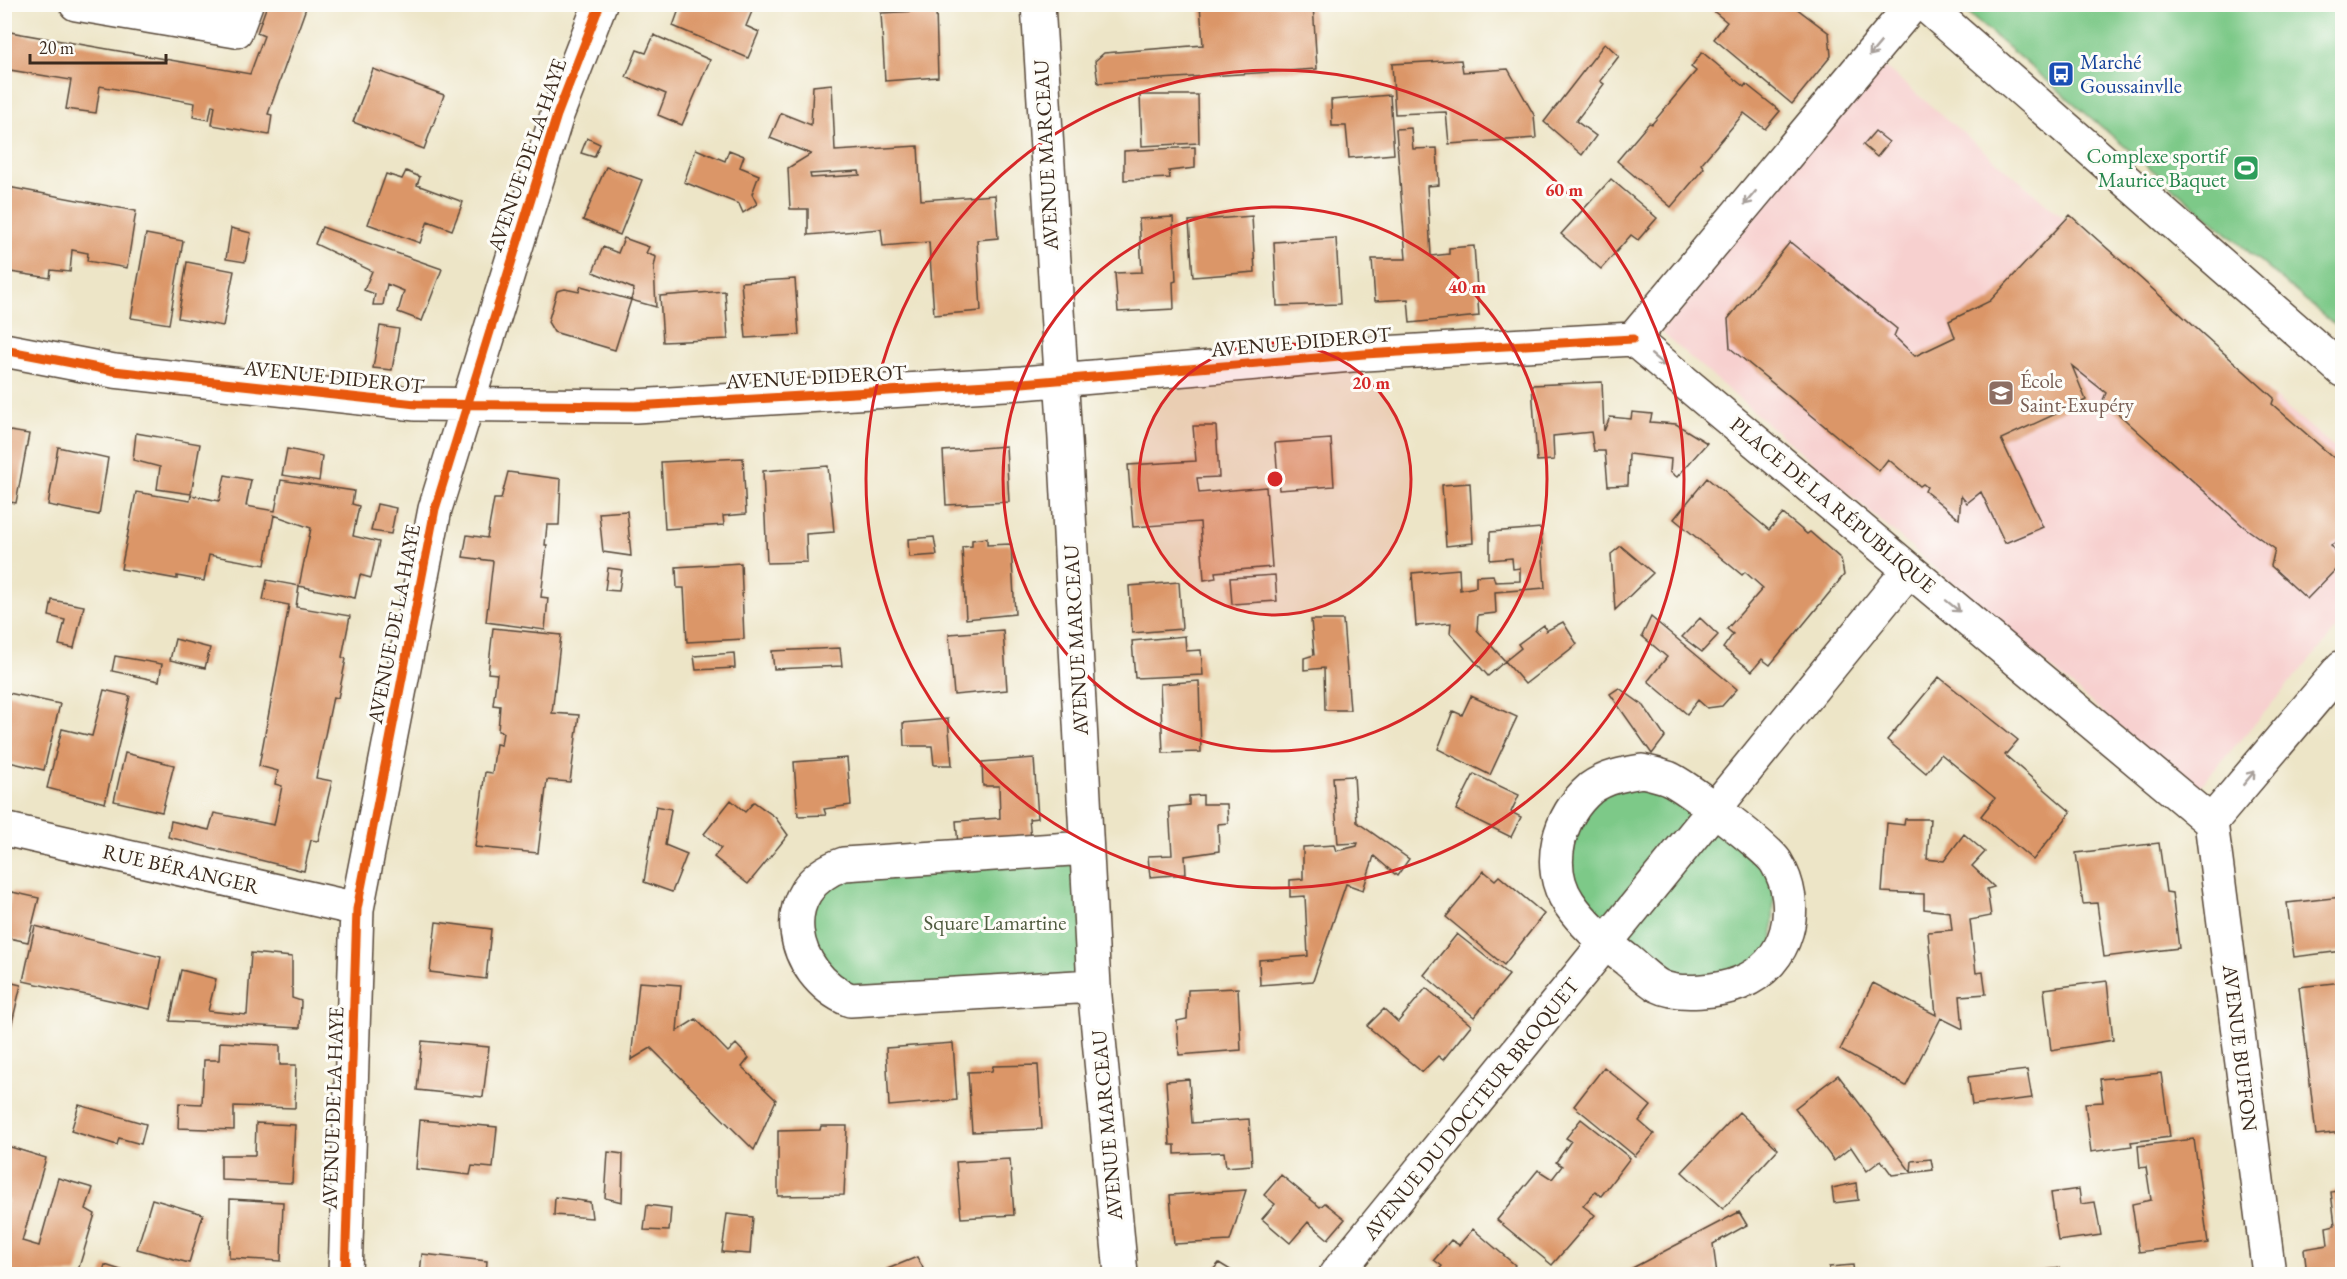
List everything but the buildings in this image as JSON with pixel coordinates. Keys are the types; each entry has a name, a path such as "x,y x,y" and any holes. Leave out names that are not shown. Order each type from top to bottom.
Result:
{"street":[{"path":"76,4 236,31 246,4"},
{"name":"AVENUE DE LA HAYE","path":"345,1275 357,909 435,509 465,405 557,115 600,4"},
{"name":"AVENUE MARCEAU","path":"1038,4 1094,986 1121,1275"},
{"path":"1633,339 1913,4"},
{"path":"1924,4 2343,370"},
{"name":"AVENUE DIDEROT","path":"4,350 136,373 416,404 635,406 1060,380 1364,354 1633,339"},
{"name":"PLACE DE LA RÉPUBLIQUE","path":"1633,339 2211,822"},
{"name":"AVENUE DU DOCTEUR BROQUET","path":"1336,1275 1909,570"},
{"path":"2211,822 2343,667"},
{"path":"1642,771 1669,778 1714,809 1775,859 1785,880 1790,906 1788,930 1772,960 1751,978 1742,982 1725,988 1695,991 1660,986 1605,943 1568,902 1560,880 1557,859 1561,828 1573,806 1592,788 1613,776 1642,771"},
{"name":"AVENUE BUFFON","path":"2211,822 2269,1275"},
{"name":"RUE BÉRANGER","path":"4,829 357,909"},
{"path":"1086,848 844,864 826,870 812,881 801,896 797,932 818,980 832,992 850,999 1094,986"}],"shaded area":[{"name":"École Saint-Exupéry","path":"1872,56 2342,454 2342,623 2195,792 1661,332"}],"green space":[{"name":"Complexe sportif Maurice Baquet","path":"1958,5 2342,5 2342,331"},
{"path":"1642,771 1775,859 1772,960 1660,986 1568,902 1573,806"},
{"name":"Square Lamartine","path":"1086,848 1094,986 832,992 798,910 812,881"}],"cycle path":[{"path":"345,1274 357,909 435,509 557,115 600,4"},
{"path":"4,350 114,371 416,404 635,406 1022,383 1364,354 1633,339"}],"place":[{"name":"Marché Goussainvlle","path":"2061,74"},
{"name":"Complexe sportif Maurice Baquet","path":"2246,168"},
{"name":"École Saint-Exupéry","path":"2001,393"}]}
